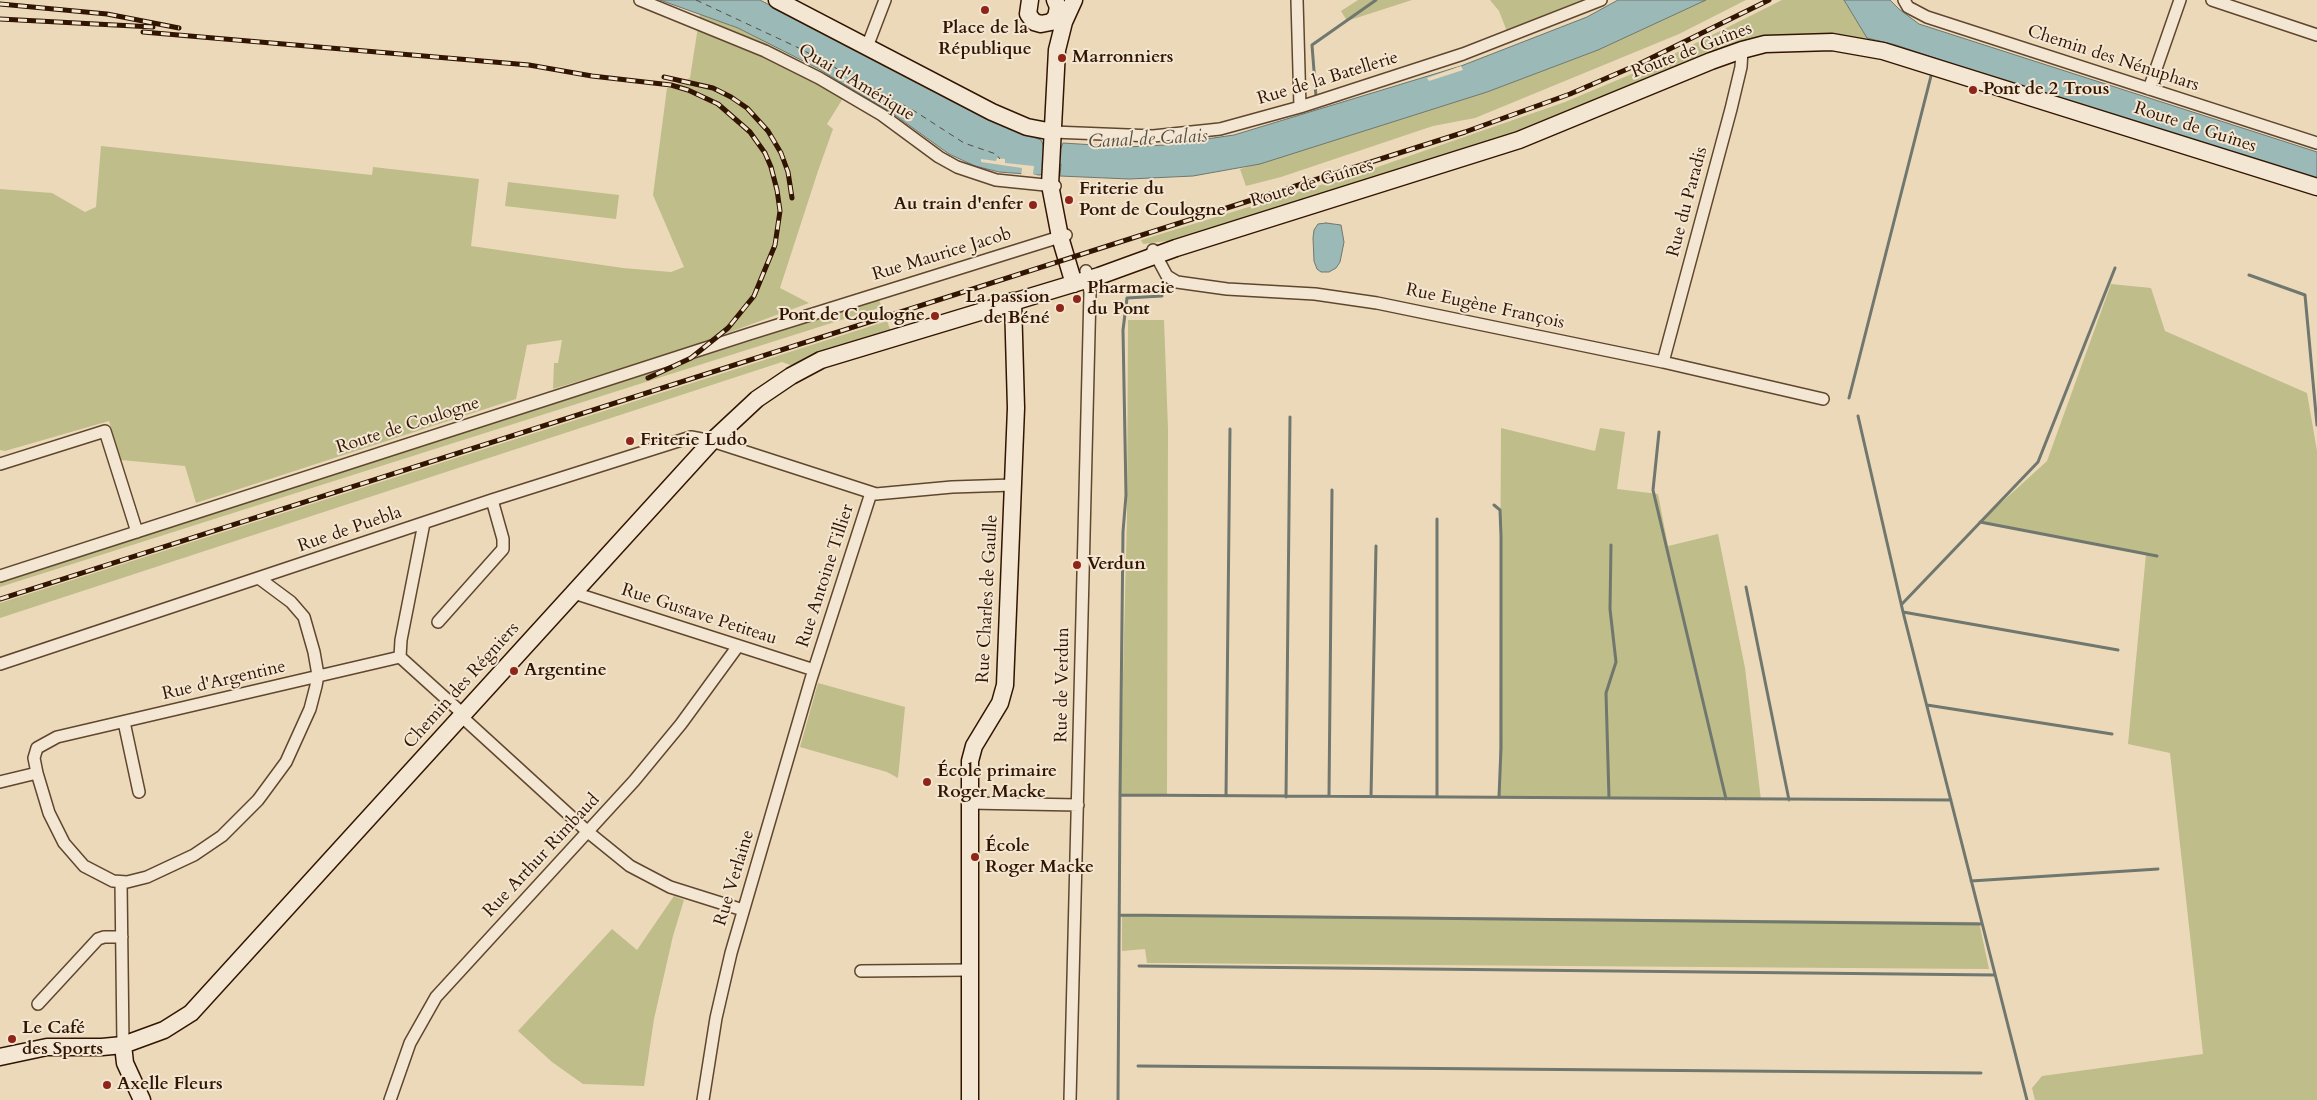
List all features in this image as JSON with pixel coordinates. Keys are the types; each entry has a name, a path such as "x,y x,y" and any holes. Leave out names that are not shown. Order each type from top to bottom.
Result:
{"main road":[{"path":"777,0 992,112 1052,137"},
{"path":"1030,0 1027,9 1031,18 1039,24 1057,9"},
{"path":"1057,50 1064,22 1074,0"},
{"path":"1057,9 1052,182 1064,236 1080,277"},
{"name":"Route de Guînes","path":"1080,277 1133,254 1154,253 1176,248 1519,140 1742,50 1774,43 1838,43 1874,49 2317,187"},
{"name":"Chemin des Régniers","path":"0,1057 48,1047 102,1047 123,1044 164,1030 198,1007 712,441 757,399 807,366 1013,301 1080,277"},
{"name":"Chemin des Régniers","path":"952,319 988,300 1080,277"},
{"name":"Rue Charles de Gaulle","path":"970,1100 970,761 972,750 1000,703 1004,691 1016,397 1013,301"},
{"path":"123,1044 125,1062 142,1100"}],"street":[{"name":"Quai d'Amérique","path":"640,0 764,51 819,78 882,116 957,167 996,180 1052,182"},
{"path":"867,47 885,0"},
{"path":"1297,0 1300,107"},
{"name":"Rue de la Batellerie","path":"1052,137 1185,134 1220,128 1300,107 1463,54 1601,0"},
{"name":"Chemin des Nénuphars","path":"1904,0 1908,7 1923,15 2317,142"},
{"path":"2149,89 2180,0"},
{"path":"2212,0 2317,35"},
{"name":"Rue du Paradis","path":"1663,362 1737,84 1742,50"},
{"name":"Rue Maurice Jacob","path":"827,310 1064,236"},
{"name":"Rue Eugène François","path":"1154,253 1167,276 1177,282 1227,289 1315,294 1377,303 1663,362 1823,399"},
{"name":"Rue de Verdun","path":"1070,1100 1090,301 1080,277"},
{"name":"Route de Coulogne","path":"0,576 827,310"},
{"path":"0,464 105,431 137,532"},
{"name":"Rue de Puebla","path":"0,664 260,579 492,500 686,438 696,437 712,441 871,493"},
{"path":"871,493 952,487 1013,486"},
{"name":"Rue Antoine Tillier","path":"814,670 871,493"},
{"path":"438,622 503,549 503,539 492,500"},
{"path":"424,523 401,640 400,656 588,832 622,860 653,879 678,890 743,910"},
{"path":"123,1044 121,882 147,878 194,855 222,836 252,808 276,778 294,748 310,709 318,675 311,638 304,617 291,602 260,579"},
{"name":"Rue Gustave Petiteau","path":"574,593 814,670"},
{"name":"Rue Arthur Rimbaud","path":"390,1100 410,1043 436,997 622,796 674,732 738,646"},
{"name":"Rue d'Argentine","path":"121,882 94,872 76,858 67,847 49,813 37,773 35,753 45,742 63,735 296,683 318,675 400,656"},
{"name":"Rue Verlaine","path":"704,1100 719,1005 743,910 814,670"},
{"path":"124,722 139,792"},
{"path":"0,782 37,773"},
{"path":"969,803 1078,805"},
{"path":"38,1004 98,939 104,936 122,936"},
{"path":"861,971 970,970"}],"shaded area":[{"path":"1358,0 1412,0 1347,21 1341,11"},
{"path":"1490,0 1592,0 1508,34 1499,11"},
{"path":"1706,0 1746,0 1679,34 1475,118 1433,126 1281,177 1246,186 1240,169 1487,92 1598,50"},
{"path":"1782,0 1844,0 1867,38 1932,57 1928,59 1855,37 1822,34 1776,37 1563,118 1418,167 1175,240 1143,244 1141,240 1366,171 1565,102 1646,68"},
{"path":"700,14 738,28 850,87 827,124 833,129 780,288 809,303 684,349 553,389 554,363 558,363 562,340 527,345 516,399 196,503 185,466 121,460 109,421 5,451 0,450 0,189 52,193 85,212 96,207 101,146 372,175 373,167 479,179 471,246 623,268 671,272 684,267 653,195 667,88 690,78"},
{"path":"508,182 619,195 616,219 505,206"},
{"path":"2111,284 2151,288 2165,331 2307,393 2317,451 2317,1100 2035,1100 2032,1088 2042,1076 2203,1054 2170,753 2128,744 2146,554 1980,522 2047,461"},
{"path":"879,300 882,307 0,587 0,581"},
{"path":"1128,320 1164,320 1168,429 1167,795 1120,795 1127,518"},
{"path":"887,321 891,332 793,366 782,362 0,618 0,603"},
{"path":"1501,428 1595,451 1600,428 1625,432 1617,489 1658,494 1668,546 1718,534 1745,668 1761,800 1499,797"},
{"path":"818,683 905,707 898,778 887,772 800,747"},
{"path":"674,896 684,900 673,936 654,1019 644,1086 583,1084 552,1062 518,1031 612,929 637,950"},
{"path":"1122,914 1979,922 1989,969 1147,963 1145,949 1122,951"}],"water":[{"path":"660,0 760,0 979,115 1041,140 1045,149 1060,150 1063,143 1127,147 1165,145 1234,135 1461,66 1587,17 1618,0 1706,0 1598,50 1487,92 1260,164 1193,176 1129,179 1060,176 1061,164 1043,164 1042,174 1040,175 999,172 975,166 949,154 892,113 817,68 738,28"},
{"path":"1844,0 1890,0 1919,24 2317,152 2317,179 2013,84 1896,45 1867,38"},
{"path":"1318,224 1341,225 1344,242 1340,262 1336,268 1329,272 1321,272 1317,269 1314,261 1313,238 1314,230"}],"pier":[{"path":"1461,66 1463,70 1429,81 1427,78"},
{"path":"997,158 1005,159 1005,163 1034,166 1033,174 1037,175 1037,177 1021,176 1022,168 981,162 981,159 996,161"}],"waterway":[{"path":"1316,97 1312,45 1376,0"},
{"path":"1849,398 1931,76"},
{"path":"1902,604 2038,462 2115,268"},
{"path":"2249,275 2305,295 2317,425"},
{"path":"1162,296 1127,298 1123,330 1126,495 1123,532 1120,795 1951,800"},
{"path":"1858,416 1903,612 2027,1100"},
{"path":"1286,797 1290,417"},
{"path":"1226,796 1230,429"},
{"path":"1659,432 1653,490 1726,799"},
{"path":"1329,795 1332,490"},
{"path":"1494,505 1500,510 1501,536 1501,748 1499,797"},
{"path":"1437,519 1437,797"},
{"path":"1980,522 2157,556"},
{"path":"1609,798 1606,693 1616,662 1610,609 1611,545"},
{"path":"1371,796 1376,546"},
{"path":"1746,587 1789,800"},
{"path":"1903,612 2118,650"},
{"path":"1927,705 2112,734"},
{"path":"1118,1100 1120,795"},
{"path":"1971,881 2158,869"},
{"path":"1120,915 1982,924"},
{"path":"1139,966 1995,975"},
{"path":"1138,1066 1981,1073"}],"ferry route":[{"path":"696,0 801,49 916,112 964,143 996,154 1000,159"}],"railway":[{"path":"0,599 1465,132 1570,94 1639,64 1769,0"},
{"path":"0,4 107,14 179,28"},
{"path":"0,19 153,27"},
{"path":"143,32 529,65 592,76 671,85 688,90 718,104 750,132 765,153 771,167 780,211 775,245 754,296 728,328 691,358 648,378"},
{"path":"664,77 713,88 747,108 768,131 781,153 788,172 792,198"}],"place":[{"name":"Place de la République","path":"985,10"},
{"name":"Marronniers","path":"1062,58"},
{"name":"Pont de 2 Trous","path":"1973,90"},
{"name":"Friterie du Pont de Coulogne","path":"1069,200"},
{"name":"Au train d'enfer","path":"1033,205"},
{"name":"Pharmacie du Pont","path":"1077,299"},
{"name":"La passion de Béné","path":"1060,308"},
{"name":"Pont de Coulogne","path":"935,316"},
{"name":"Friterie Ludo","path":"630,441"},
{"name":"Verdun","path":"1077,565"},
{"name":"Argentine","path":"514,671"},
{"name":"École primaire Roger Macke","path":"927,782"},
{"name":"École Roger Macke","path":"975,857"},
{"name":"Le Café des Sports","path":"12,1039"},
{"name":"Axelle Fleurs","path":"107,1085"}],"water label":[{"name":"Canal de Calais","path":"1148,140"}]}
